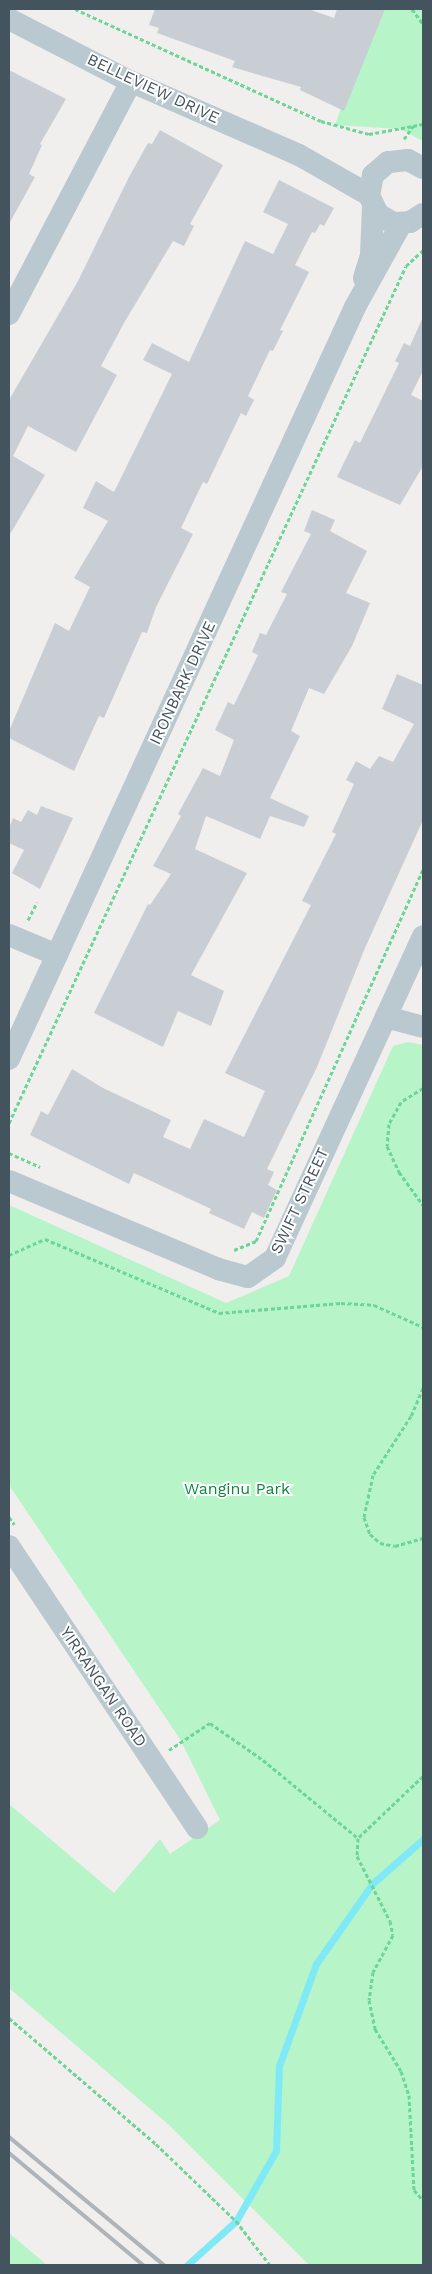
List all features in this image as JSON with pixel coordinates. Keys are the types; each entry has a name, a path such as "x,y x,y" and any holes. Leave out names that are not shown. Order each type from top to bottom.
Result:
{"street":[{"name":"BELLEVIEW DRIVE","path":"9,19 131,82 299,155 371,201 385,219 401,224"},
{"path":"9,314 131,82"},
{"name":"BELLEVIEW DRIVE","path":"299,155 355,168 408,160 423,168"},
{"name":"IRONBARK DRIVE","path":"355,307 371,255 373,175 388,162"},
{"path":"401,224 423,214"},
{"name":"IRONBARK DRIVE","path":"9,1059 355,307 401,224"},
{"path":"9,935 57,955"},
{"name":"SWIFT STREET","path":"9,1181 218,1269 248,1277 275,1258 423,936"},
{"path":"386,1017 423,1027"},
{"name":"YIRRANGAN ROAD","path":"9,1546 197,1828"}],"path":[{"path":"75,9 321,121 369,134 413,126"},
{"path":"412,9 423,24"},
{"path":"9,1123 406,266 423,250"},
{"path":"226,1253 256,1241 423,869"},
{"path":"423,1088 401,1102 390,1124 387,1146 399,1172 423,1205"},
{"path":"9,1153 45,1170"},
{"path":"423,1388 411,1416 373,1475 364,1517 370,1534 380,1543 395,1546 423,1538"},
{"path":"152,1761 210,1723 263,1760 358,1838"},
{"path":"423,1776 358,1838 357,1856 390,1921 393,1935 374,1972 369,2000 376,2029 401,2071 409,2095 414,2190 423,2200"},
{"path":"9,2018 156,2144 236,2221 270,2265"}],"green space":[{"path":"376,9 423,9 423,141 400,129 335,125"},
{"name":"Wanginu Park","path":"408,1042 423,1045 423,2265 309,2265 169,2125 9,1988 9,1804 114,1893 160,1839 170,1854 220,1820 180,1739 9,1485 9,1205 226,1303 289,1276 393,1046"},
{"path":"9,2233 47,2265 9,2265"}],"building":[{"path":"155,9 308,9 334,18 337,9 385,9 344,111 300,90 301,87 232,67 235,61 157,33 159,28 149,25"},
{"path":"9,70 66,99 40,144 42,145 29,174 35,177 9,224"},
{"path":"160,130 223,165 190,224 194,226 184,246 173,241 124,323 101,366 117,375 76,452 28,426 13,456 45,475 9,536 9,400 78,281 129,177 148,143 152,144"},
{"path":"279,180 334,208 324,226 320,224 315,233 312,232 295,265 309,272 280,330 283,331 273,351 270,350 248,396 254,400 246,416 241,413 207,484 203,482 181,528 193,534 156,607 147,633 142,632 104,718 99,716 74,771 9,738 9,731 55,623 69,631 90,587 74,578 108,521 83,508 96,481 114,492 172,374 143,360 152,343 189,362 245,241 273,254 288,224 263,212"},
{"path":"423,317 423,371 411,395 423,401 423,466 400,505 337,477 355,440 360,443 399,363 395,361 404,343 410,346"},
{"path":"312,510 335,520 330,531 367,551 346,593 370,603 352,646 324,694 309,688 291,731 300,736 270,798 309,816 304,827 270,816 260,839 206,816 195,849 247,873 191,975 224,991 211,1026 178,1011 163,1047 94,1013 148,904 150,905 171,874 153,866 181,816 178,814 203,768 220,776 234,740 215,730 228,702 234,705 258,655 252,652 260,633 266,635 287,594 281,592 311,534 304,531"},
{"path":"397,674 423,685 423,820 365,948 317,1067 267,1169 274,1172 268,1185 277,1190 264,1218 252,1212 244,1229 209,1213 211,1209 134,1173 129,1184 30,1135 41,1111 48,1115 72,1069 103,1088 171,1120 163,1137 190,1149 204,1119 244,1137 265,1091 225,1073 311,905 302,901 336,834 332,832 354,784 346,780 356,761 370,769 379,756 393,762 414,724 382,709"},
{"path":"41,806 73,818 40,889 12,873 24,850 9,843 9,828 13,818 21,822 28,810 37,815"}],"waterway":[{"path":"187,2265 236,2221 276,2151 279,2066 316,1964 372,1884 423,1839"}],"railway":[{"path":"9,2137 164,2265"},
{"path":"9,2153 143,2265"}]}
